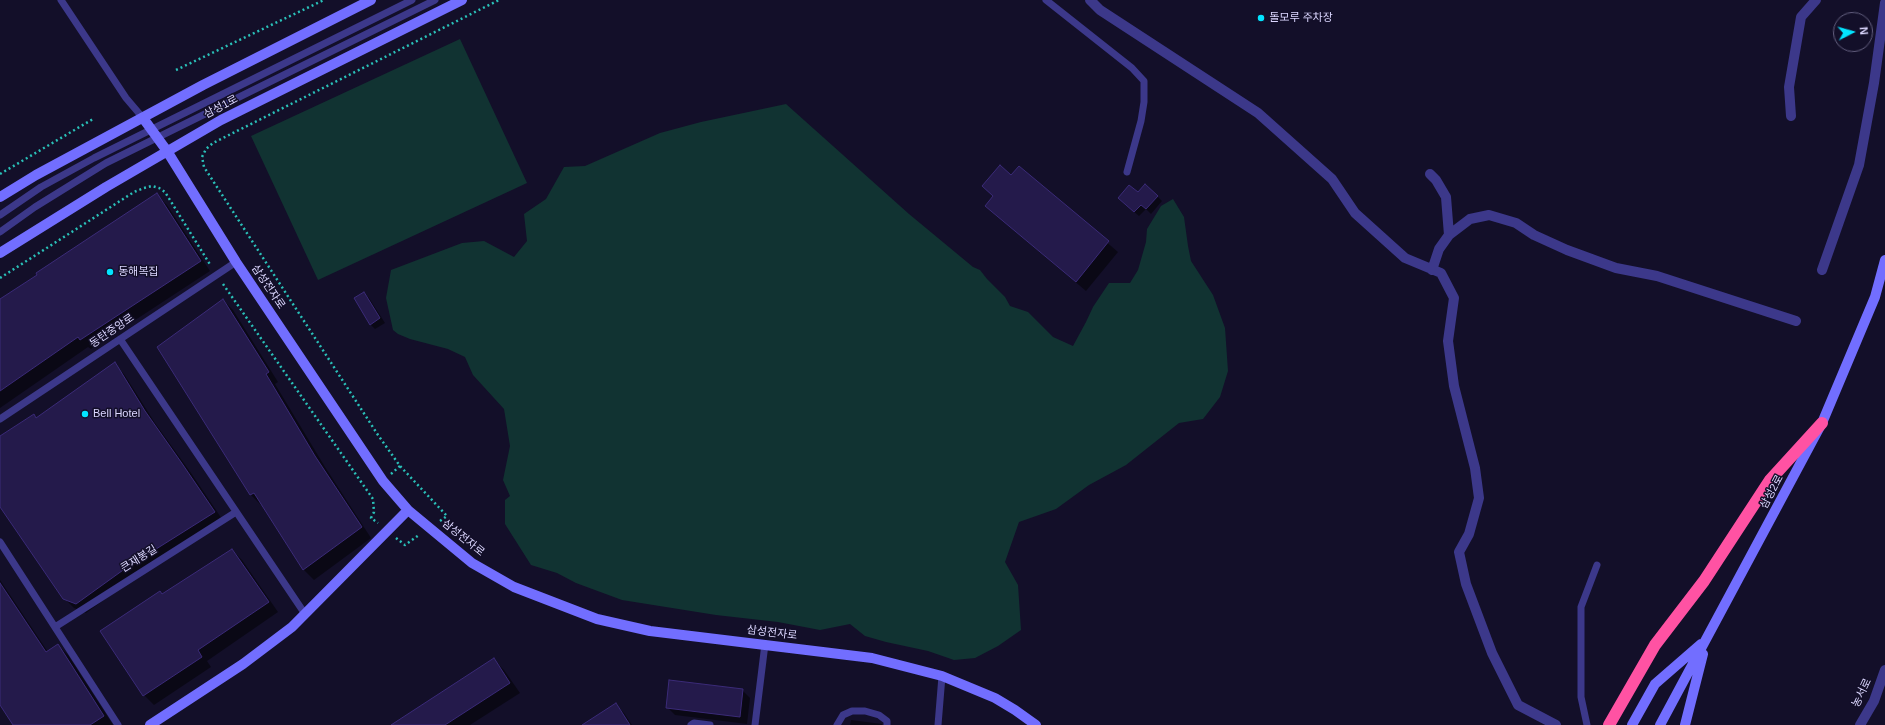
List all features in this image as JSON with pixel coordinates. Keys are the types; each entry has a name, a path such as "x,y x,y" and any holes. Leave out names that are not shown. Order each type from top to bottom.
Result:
{"highway":[{"path":"1609,725 1655,645 1704,581 1770,480 1822,423"}],"street":[{"path":"0,197 36,175 143,118 371,0"},
{"name":"삼성1로","path":"0,253 167,151 221,120 462,0"},
{"path":"1090,0 1100,10 1258,113 1332,179 1355,213 1404,258 1441,273 1454,298 1448,341 1454,386 1475,468 1479,498 1469,534 1459,552 1466,584 1492,653 1518,705 1556,725"},
{"path":"1791,116 1790,87 1801,17 1816,0"},
{"path":"1822,270 1859,165 1874,83 1885,3"},
{"name":"삼성전자로","path":"143,118 167,151 236,262 383,481 408,510 472,563 514,587 559,606 597,619 650,631 872,658 942,676 995,698 1036,725"},
{"path":"1430,174 1436,180 1446,197 1449,235"},
{"path":"1432,270 1439,249 1449,235 1470,219 1489,215 1516,223 1534,235 1566,250 1616,268 1657,276 1796,321"},
{"name":"삼성2로","path":"1660,725 1822,423 1874,296 1885,260"},
{"path":"150,725 253,657 292,627 408,510"},
{"path":"1632,725 1655,684 1706,640"},
{"path":"1685,725 1706,640"},
{"name":"농서로","path":"1860,725 1874,701 1885,670"}],"lane":[{"path":"61,0 126,98 143,118"},
{"path":"0,232 35,207 154,134 412,0"},
{"path":"0,215 41,187 94,158 154,134 435,0"},
{"path":"1046,0 1132,68 1144,82 1144,102 1141,121 1127,172"},
{"name":"동탄중앙로","path":"0,419 236,262"},
{"path":"120,339 305,614"},
{"name":"큰재봉길","path":"55,627 236,512"},
{"path":"0,542 118,725"},
{"path":"1586,725 1581,697 1581,607 1597,565"},
{"path":"755,725 765,644"},
{"path":"938,725 942,676"},
{"path":"837,725 843,715 852,711 865,711 879,715 887,721 887,725"},
{"path":"690,725 694,723 710,725"}],"path":[{"path":"176,70 324,0"},
{"path":"447,516 400,466 378,435 204,167 202,157 206,149 213,143 498,0"},
{"path":"0,174 93,119"},
{"path":"0,278 134,192 152,186 159,188 165,192 217,275 373,499 374,512 371,518"}],"green space":[{"path":"460,39 527,183 318,280 251,136"},
{"path":"786,104 909,214 973,267 980,270 1005,297 1010,306 1028,312 1053,337 1073,346 1093,307 1109,283 1130,283 1138,270 1146,242 1147,229 1161,206 1173,199 1184,217 1191,261 1213,295 1225,328 1228,371 1220,397 1203,419 1179,423 1126,465 1089,485 1056,509 1019,522 1005,562 1018,585 1021,630 998,646 975,658 954,660 928,651 886,642 865,636 850,624 820,630 778,622 716,615 622,600 576,583 557,573 531,565 505,524 505,500 510,496 503,480 510,446 504,409 473,375 465,357 448,349 410,339 393,330 386,298 391,270 462,243 484,241 514,257 527,241 524,214 546,199 564,167 585,166 660,133 701,122"}],"building":[{"path":"1000,165 1011,175 1019,166 1109,241 1076,282 985,206 993,196 982,186"},
{"path":"1145,184 1158,196 1146,209 1141,205 1134,212 1118,198 1129,185 1138,192"},
{"path":"157,193 201,261 80,340 78,337 0,391 0,299 37,275 36,273"},
{"path":"364,292 380,318 370,325 354,298"},
{"path":"223,299 269,372 266,374 315,456 362,527 303,570 254,493 250,495 157,347"},
{"path":"115,362 145,411 215,512 145,556 144,555 76,604 63,599 0,507 0,436 34,414 36,418"},
{"path":"232,549 269,602 198,650 202,657 143,696 100,631 160,591 162,594"},
{"path":"0,583 46,652 58,644 104,716 90,725 13,725 0,705"},
{"path":"494,658 510,683 445,725 391,725"},
{"path":"669,680 743,689 740,717 666,708"},
{"path":"616,703 630,725 582,725"}],"place":[{"name":"돌모루 주차장","path":"1261,18"},
{"name":"동해복집","path":"110,272"},
{"name":"Bell Hotel","path":"85,414"}]}
